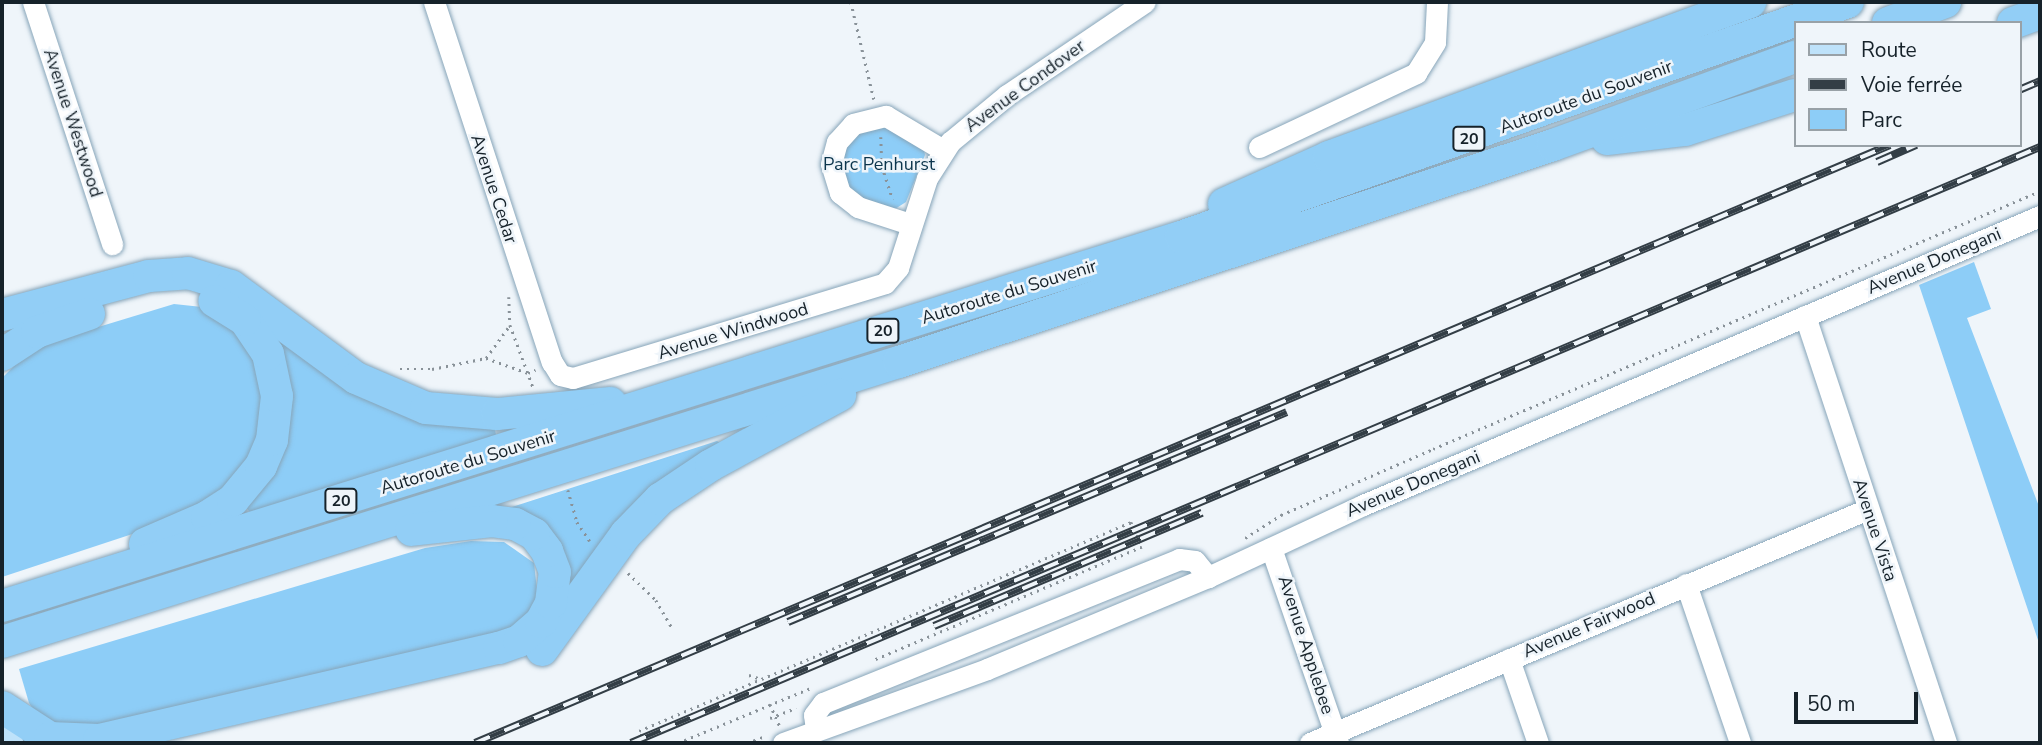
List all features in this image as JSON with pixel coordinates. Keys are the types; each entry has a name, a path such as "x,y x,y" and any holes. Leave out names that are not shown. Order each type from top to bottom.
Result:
{"highway":[{"path":"1086,268 1301,169 1750,2"},
{"name":"Autoroute du Souvenir","path":"1795,21 1848,2"},
{"path":"1893,21 1945,2"},
{"path":"2018,21 2040,13"},
{"name":"Autoroute du Souvenir","path":"2,606 1086,268 1456,143 1794,21"},
{"name":"Autoroute du Souvenir","path":"2,642 900,362 1553,145 1794,57"},
{"path":"1553,145 1685,130 1794,95"},
{"path":"2,315 149,276 188,273 231,286 356,378 426,408 497,414 680,395"},
{"path":"2,355 53,326 146,297 184,293 218,302 245,320 268,354 277,396 267,453 253,479 233,500 207,517 2,606"},
{"path":"168,743 534,655 557,635 621,540 660,499 711,465 900,362"},
{"path":"2,707 50,738 99,740 510,645 535,629 551,603 555,572 547,551 534,534 515,524 481,522 330,540"}],"main road":[{"path":"2,716 10,743"}],"street":[{"name":"Avenue Westwood","path":"33,2 112,244"},
{"name":"Avenue Cedar","path":"434,2 528,340 560,375"},
{"name":"Avenue Condover","path":"898,268 910,224 943,150 1007,95 1145,2"},
{"path":"1259,147 1410,85 1435,42 1437,2"},
{"path":"910,224 858,207 841,193 831,163 837,142 853,124 886,117 943,150"},
{"name":"Avenue Donegani","path":"782,736 816,729 987,670 2040,216"},
{"name":"Avenue Windwood","path":"560,375 580,377 856,294 885,283 898,268"},
{"name":"Avenue Vista","path":"1805,316 1947,743"},
{"name":"Avenue Fairwood","path":"1310,743 1337,738 1509,659 1868,509"},
{"name":"Avenue Applebee","path":"1271,548 1337,738"},
{"path":"1686,584 1740,743"},
{"path":"1509,659 1538,743"}],"path":[{"path":"851,2 876,108"},
{"path":"881,133 882,166 894,204"},
{"name":"Avenue Donegani","path":"1241,543 1256,528 1294,509 2040,191"},
{"path":"486,358 510,325 509,297"},
{"path":"510,325 528,340 528,373 535,391"},
{"path":"473,362 486,358 528,373"},
{"path":"567,486 577,522 596,547"},
{"path":"642,743 639,731 1131,522 1142,547 863,665"},
{"path":"625,571 656,600 673,630"},
{"path":"749,674 761,679"},
{"path":"678,743 816,685"},
{"path":"770,704 782,736"},
{"path":"769,718 798,707"}],"green space":[{"name":"Parc Penhurst","path":"885,124 924,150 925,155 906,202 895,209 880,207 848,190 839,170 847,139 856,132"},
{"path":"1974,262 1991,309 1967,318 2040,509 2040,646 1919,285"},
{"path":"174,304 202,307 247,338 265,381 263,430 236,482 193,514 2,577 2,378 27,353 49,342"},
{"path":"279,340 494,426 497,439 252,515 245,506"},
{"path":"717,441 722,444 569,595 561,563 493,513"},
{"path":"471,541 504,542 534,563 538,599 528,619 505,634 85,732 39,718 29,703 19,669 425,548"}],"railway":[{"path":"2021,89 2040,81"},
{"path":"475,743 1885,147"},
{"path":"1877,162 1911,147"},
{"path":"631,743 2040,147"},
{"path":"788,622 1287,412"},
{"path":"934,626 1202,513"}]}
